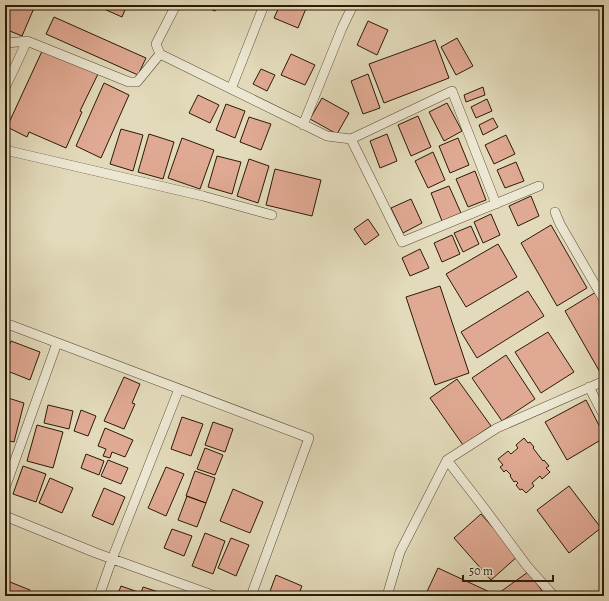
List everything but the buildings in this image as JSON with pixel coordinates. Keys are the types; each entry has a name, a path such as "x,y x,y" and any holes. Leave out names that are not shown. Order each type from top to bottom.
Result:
{"street":[{"path":"176,5 156,44 160,54 326,136 350,138 452,91 496,204"},
{"path":"231,89 264,5"},
{"path":"303,124 342,28 353,5"},
{"path":"5,42 28,41 129,82 137,82 160,54"},
{"path":"5,88 28,41"},
{"path":"350,138 402,242 539,186"},
{"path":"5,150 203,196 272,215"},
{"path":"555,212 560,224 604,300"},
{"path":"5,323 309,438 251,596"},
{"path":"5,488 57,343"},
{"path":"387,596 400,552 447,460 497,428 604,380"},
{"path":"589,387 604,416"},
{"path":"99,596 112,559 179,389"},
{"path":"447,460 527,566 554,596"},
{"path":"5,516 112,559 215,596"}]}
